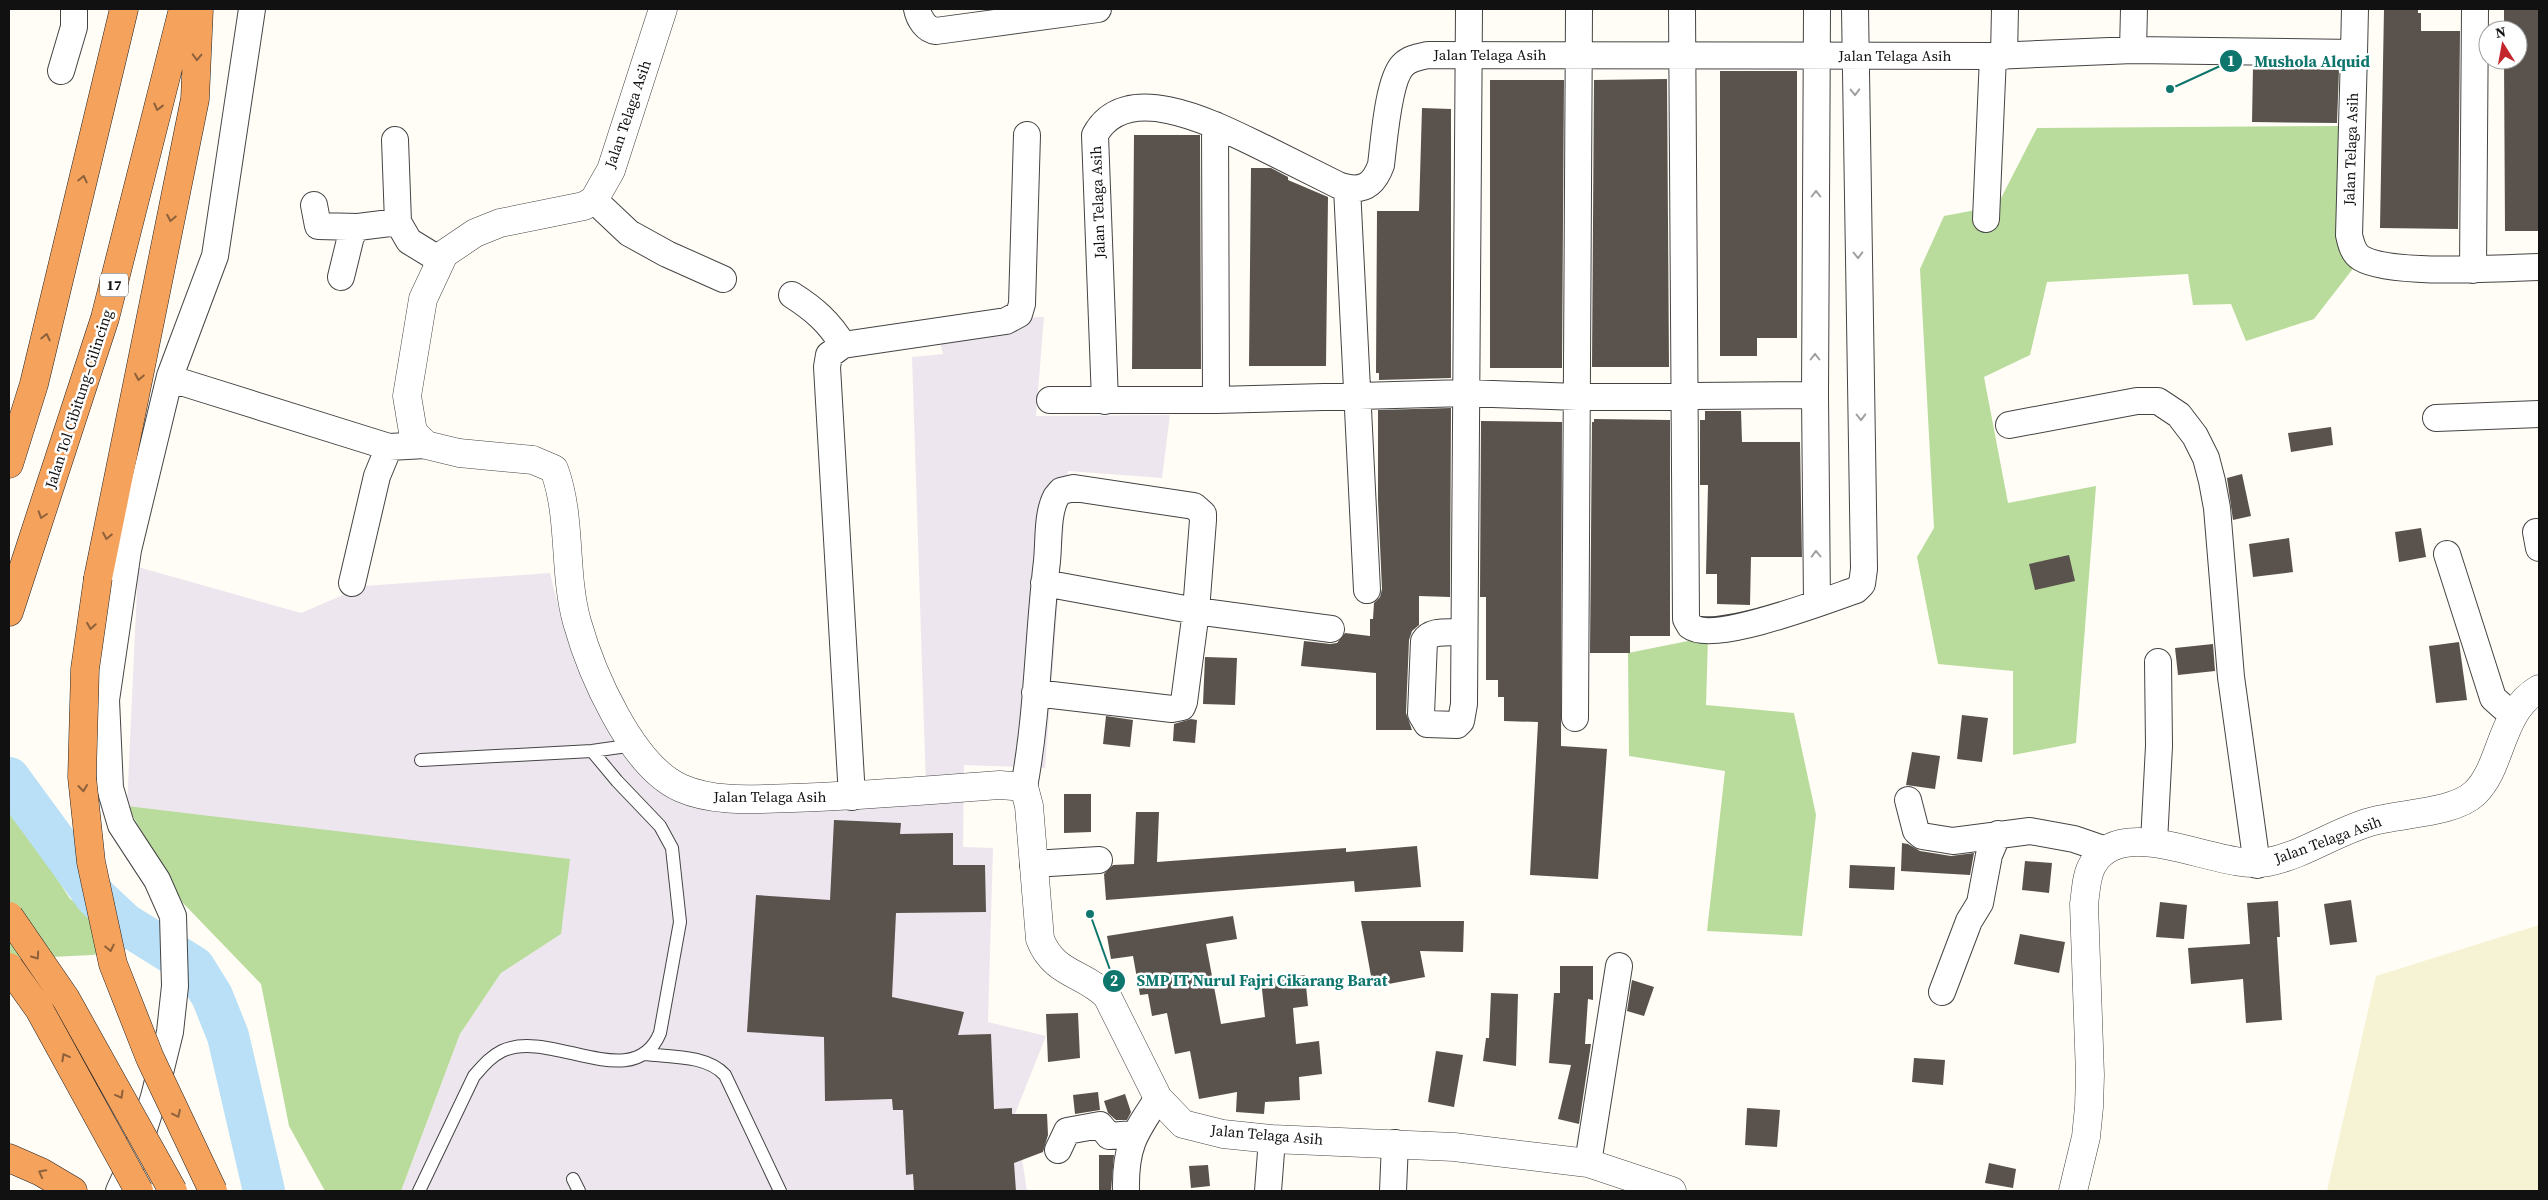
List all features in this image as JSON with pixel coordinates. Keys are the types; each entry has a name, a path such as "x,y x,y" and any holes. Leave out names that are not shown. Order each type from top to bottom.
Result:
{"highway":[{"path":"9,464 34,384 124,9"},
{"name":"Jalan Tol Cibitung–Cilincing","path":"9,612 106,318 183,9"},
{"path":"199,9 195,99 98,578 85,669 82,777 91,862 113,964 150,1058 213,1191"},
{"path":"9,434 34,384"},
{"path":"9,916 66,999 173,1191"},
{"path":"9,967 39,1009 139,1191"},
{"path":"9,1158 41,1172 73,1191"}],"street":[{"path":"61,71 74,27 74,9"},
{"path":"119,1191 136,1154 154,1097 170,1032 175,986 173,916 157,880 121,825 110,788 106,700 128,550 170,376 215,256 252,9"},
{"name":"Jalan Telaga Asih","path":"594,200 611,170 663,9"},
{"path":"917,9 928,29 936,31 1098,9"},
{"path":"1463,632 1469,9"},
{"path":"1575,718 1578,9"},
{"path":"1682,9 1686,619 1690,626 1701,630 1766,621 1856,590 1862,584 1864,569 1854,56 1855,9"},
{"path":"1817,9 1814,395 1817,603"},
{"path":"1986,219 1999,56 2005,9"},
{"path":"2133,50 2134,9"},
{"path":"2354,53 2355,9"},
{"path":"2473,270 2476,9"},
{"name":"Jalan Telaga Asih","path":"1106,400 1095,135 1109,118 1134,109 1175,112 1215,124 1347,188 1362,188 1370,184 1377,177 1381,165 1394,80 1403,65 1413,58 1428,55 1999,56 2133,50 2354,53 2349,235 2352,248 2359,257 2372,263 2412,268 2473,270 2539,267"},
{"path":"1215,124 1216,400"},
{"path":"852,797 827,367 829,355 843,345 1006,321 1019,314 1022,304 1027,135"},
{"path":"395,140 398,222 410,241 440,260"},
{"path":"1347,188 1367,590"},
{"path":"426,445 413,432 407,396 423,298 444,254 475,233 500,223 584,206 594,200 629,233 723,279"},
{"path":"314,205 318,226 358,227 398,222"},
{"path":"341,277 351,236 358,227"},
{"path":"792,295 813,308 831,325 843,345"},
{"path":"170,376 181,382 389,447 426,445"},
{"path":"1050,400 1216,400 1466,393 1576,397 1814,395"},
{"path":"2009,426 2138,401 2158,401 2179,415 2195,436 2206,458 2217,508 2231,677 2257,864"},
{"path":"2436,418 2539,414"},
{"name":"Jalan Telaga Asih","path":"426,445 460,453 533,460 554,469 561,494 572,606 584,647 608,701 634,745 658,773 680,788 709,797 746,799 852,797 1000,784 1024,787 1029,806 1040,939 1044,951 1062,970 1099,988 1107,996 1158,1098 1183,1124 1223,1134 1272,1139 1454,1147 1588,1163 1623,1183 1672,1191"},
{"path":"352,583 377,476 389,447"},
{"path":"1024,787 1033,739 1035,693 1044,583 1054,502 1061,491 1074,488 1194,506 1203,514 1196,611 1182,706 1172,709 1035,693"},
{"path":"2447,554 2493,698 2514,712"},
{"path":"1044,583 1196,611 1332,629"},
{"path":"2154,842 2159,746 2158,662"},
{"name":"Jalan Telaga Asih","path":"2106,850 2129,842 2154,842 2238,864 2257,864 2287,857 2369,822 2454,805 2476,792 2484,781 2514,712 2523,701 2539,689"},
{"path":"1908,800 1916,831 1922,836 1952,841 2014,832 2045,833 2074,839 2106,850 2092,865 2084,904 2090,1083 2086,1137 2073,1191"},
{"path":"1942,992 1969,921 1980,902 1989,855 1998,834"},
{"path":"1033,864 1099,860"},
{"path":"1588,1163 1619,966"},
{"path":"1126,1191 1127,1154 1134,1134 1158,1098"},
{"path":"1058,1150 1066,1131 1082,1127 1100,1125 1110,1136 1134,1134"},
{"path":"1268,1191 1272,1139"},
{"path":"1392,1191 1395,1143"}],"lane":[{"path":"420,760 592,751 634,745"},
{"path":"419,1191 474,1076 488,1060 504,1050 536,1045 597,1059 615,1061 635,1058 645,1054 653,1047 660,1033 680,922 672,848 660,826 617,781 592,751"},
{"path":"645,1054 705,1062 717,1066 725,1075 780,1191"},
{"path":"573,1178 579,1191"}],"shaded area":[{"path":"1044,317 1036,416 1170,415 1162,478 1068,471 1045,768 964,765 963,847 993,848 988,1022 1046,1036 1015,1114 1027,1191 401,1191 460,1034 501,973 561,934 127,806 138,567 301,613 364,586 550,573 564,630 649,774 697,794 926,789 912,357 943,354 934,319"},
{"path":"2539,925 2539,1191 2327,1191 2376,976"}],"green space":[{"path":"2341,126 2362,257 2314,319 2246,341 2231,304 2193,305 2188,274 2047,282 2030,355 1984,377 2008,503 2096,486 2076,743 2013,755 2013,671 1938,664 1917,557 1934,528 1920,269 1944,216 1997,206 2037,128"},
{"path":"1708,637 1706,705 1794,713 1816,815 1802,936 1707,931 1725,771 1629,756 1628,653"},
{"path":"9,803 70,899 153,944 92,955 9,959"},
{"path":"127,806 570,859 561,934 501,973 460,1034 401,1191 325,1191 289,1126 261,984 183,903"}],"building":[{"path":"2384,9 2418,9 2418,13 2421,13 2421,31 2460,31 2458,229 2380,228"},
{"path":"2504,9 2539,9 2539,231 2505,231 2504,70 2528,70 2528,20 2504,20"},
{"path":"2253,67 2339,70 2337,123 2252,122"},
{"path":"1720,71 1797,71 1797,338 1757,338 1757,356 1720,356"},
{"path":"1667,79 1669,367 1592,367 1594,80"},
{"path":"1490,80 1564,80 1562,368 1490,368"},
{"path":"1422,108 1451,109 1451,378 1379,380 1379,373 1376,373 1377,211 1419,211"},
{"path":"1134,135 1200,135 1201,369 1132,369"},
{"path":"1251,168 1271,168 1288,177 1288,180 1328,197 1326,366 1249,366"},
{"path":"1451,408 1450,597 1419,596 1419,625 1412,631 1409,640 1406,713 1412,730 1376,730 1376,673 1301,666 1304,641 1330,644 1337,643 1345,633 1370,636 1370,619 1373,619 1374,603 1380,597 1382,589 1378,500 1378,410"},
{"path":"1705,411 1741,411 1742,442 1800,442 1802,557 1751,557 1750,605 1717,604 1717,574 1706,574 1708,485 1700,485 1700,420 1705,420"},
{"path":"1594,419 1670,420 1670,636 1630,636 1630,653 1590,653 1592,422 1594,422"},
{"path":"1481,421 1562,422 1561,746 1607,749 1598,879 1530,875 1538,722 1504,721 1504,697 1498,697 1498,680 1486,680 1486,597 1480,597"},
{"path":"2331,427 2333,445 2291,452 2288,433"},
{"path":"2242,474 2251,516 2233,520 2227,478"},
{"path":"2421,528 2426,557 2399,562 2395,532"},
{"path":"2289,538 2293,572 2253,577 2249,544"},
{"path":"2069,555 2075,581 2035,590 2029,564"},
{"path":"2459,642 2467,700 2436,703 2429,646"},
{"path":"2213,644 2215,671 2178,675 2175,648"},
{"path":"1205,657 1237,658 1235,705 1203,704"},
{"path":"1962,715 1988,718 1982,762 1957,759"},
{"path":"1106,716 1133,720 1130,747 1103,744"},
{"path":"1191,719 1197,720 1195,743 1173,741 1174,724"},
{"path":"1912,752 1940,756 1935,789 1906,785"},
{"path":"1064,794 1091,794 1091,832 1064,833"},
{"path":"1136,812 1159,812 1157,862 1346,848 1346,852 1417,846 1421,887 1355,892 1354,881 1106,900 1104,874 1113,865 1134,864"},
{"path":"834,820 901,823 900,834 953,833 953,865 985,865 986,912 896,913 892,997 964,1012 958,1035 991,1034 994,1109 1012,1108 1012,1114 1047,1114 1048,1135 1043,1152 1014,1163 1016,1191 914,1191 913,1174 906,1175 903,1110 893,1110 892,1099 825,1101 824,1037 747,1032 756,895 830,900"},
{"path":"1902,843 1908,844 1920,851 1951,856 1974,853 1970,875 1901,871"},
{"path":"2025,861 2052,863 2049,893 2022,890"},
{"path":"1850,865 1895,867 1894,890 1849,888"},
{"path":"2351,900 2357,942 2330,945 2324,904"},
{"path":"2278,901 2280,937 2277,937 2282,1020 2246,1023 2243,979 2191,984 2188,948 2250,944 2247,903"},
{"path":"2160,902 2187,905 2184,939 2156,937"},
{"path":"1233,916 1237,939 1206,944 1221,1024 1265,1017 1261,980 1305,975 1308,1006 1293,1008 1296,1044 1319,1041 1322,1074 1299,1077 1300,1100 1265,1102 1264,1114 1236,1112 1237,1092 1199,1099 1190,1051 1175,1054 1167,1013 1152,1016 1148,994 1140,995 1133,956 1111,959 1107,936"},
{"path":"1361,921 1464,921 1463,952 1420,951 1425,977 1373,987"},
{"path":"2020,934 2065,942 2059,973 2014,964"},
{"path":"1560,966 1593,966 1593,1000 1588,999 1585,1044 1591,1044 1579,1124 1558,1119 1571,1065 1549,1063 1554,993 1560,993"},
{"path":"1632,980 1654,987 1644,1016 1627,1011"},
{"path":"1491,993 1518,994 1516,1066 1483,1061 1486,1038 1489,1038"},
{"path":"1078,1013 1080,1058 1048,1062 1046,1014"},
{"path":"1436,1051 1463,1055 1454,1107 1428,1102"},
{"path":"1914,1058 1945,1060 1943,1085 1912,1082"},
{"path":"1098,1092 1100,1110 1075,1114 1073,1095"},
{"path":"1125,1094 1131,1112 1127,1120 1116,1120 1108,1113 1104,1101"},
{"path":"1747,1108 1780,1110 1777,1147 1745,1145"},
{"path":"1099,1155 1114,1155 1111,1191 1099,1191"},
{"path":"1989,1163 2016,1169 2013,1188 1985,1183"},
{"path":"1208,1165 1210,1186 1191,1188 1189,1166"}],"waterway":[{"path":"9,778 96,897 125,924 194,967 212,996 228,1036 264,1191"}],"place":[{"name":"Mushola Alquid","path":"2170,89"},
{"name":"SMP IT Nurul Fajri Cikarang Barat","path":"1090,914"}]}
